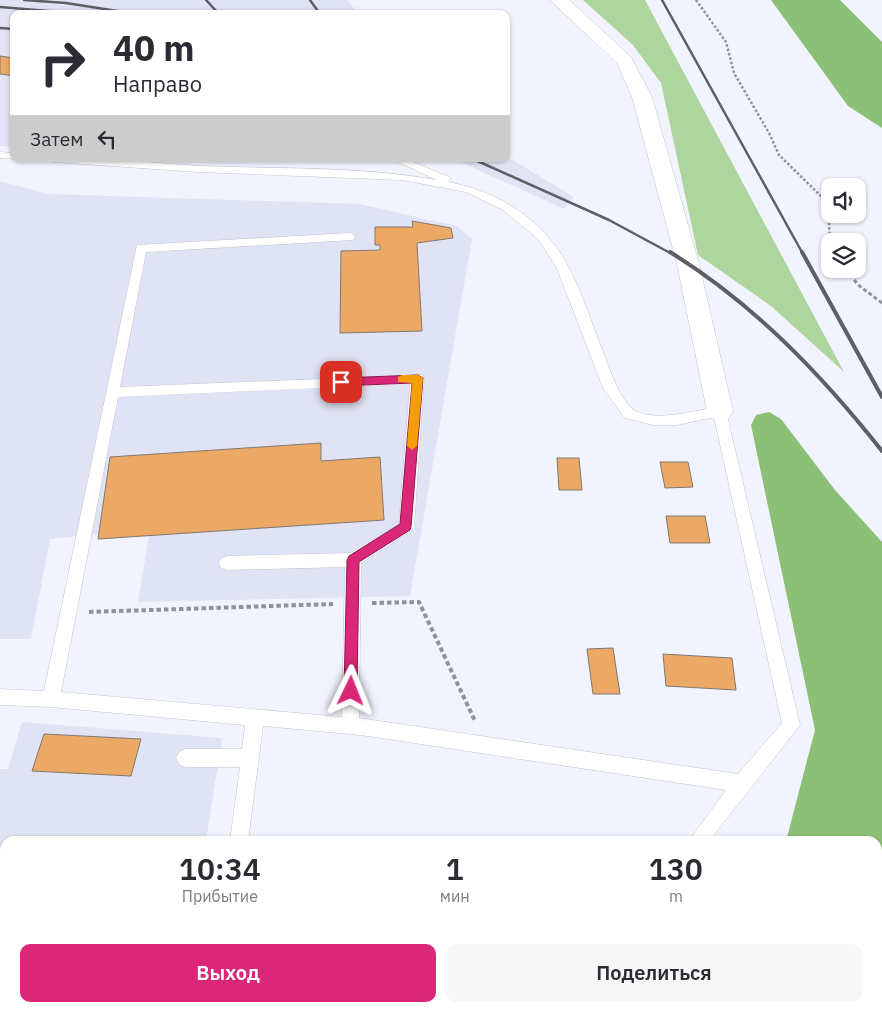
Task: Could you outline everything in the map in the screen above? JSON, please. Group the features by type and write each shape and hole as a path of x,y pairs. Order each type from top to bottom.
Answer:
{"street":[{"path":"559,0 624,60 642,97 688,264 720,411"}],"lane":[{"path":"97,162 198,169 402,177 469,189"},
{"path":"404,162 507,207 542,236 562,266 610,388 630,414 653,420 677,420 720,411 790,725 702,836"},
{"path":"51,699 141,248 349,237"},
{"path":"112,392 418,378 406,527 353,560 227,563"},
{"path":"350,726 354,604 353,560"},
{"path":"0,697 51,699 350,726 742,784"},
{"path":"240,836 255,718"},
{"path":"185,758 249,758"}],"path":[{"path":"696,0 726,42 734,73 769,133 779,155 828,203 830,233"},
{"path":"853,278 857,284 882,303"},
{"path":"69,612 418,602 475,721 476,744"}],"shaded area":[{"path":"0,0 348,0 354,10 10,10 10,147 0,146"},
{"path":"510,158 574,197 564,209 461,162 510,162"},
{"path":"0,181 48,194 359,204 457,226 472,239 410,596 138,602 149,536 98,539 98,534 50,539 31,639 0,639"},
{"path":"22,722 222,738 207,836 0,836 0,769 8,769"}],"green space":[{"path":"583,0 645,0 844,372 771,306 698,255 661,83 633,45"},
{"path":"771,0 840,0 882,42 882,128 848,106"},
{"path":"769,412 781,419 835,490 882,542 882,836 787,836 815,730 751,425 756,415"}],"building":[{"path":"0,56 10,57 10,75 0,74"},
{"path":"412,221 451,228 453,238 417,243 422,331 340,333 341,251 380,250 380,245 375,245 375,227 413,227"},
{"path":"321,443 321,461 380,457 384,520 98,539 110,457"},
{"path":"557,458 579,458 582,490 559,490"},
{"path":"660,462 688,462 693,487 665,488"},
{"path":"666,516 705,516 710,543 670,543"},
{"path":"613,648 620,694 593,694 587,649"},
{"path":"663,654 732,658 736,690 666,686"},
{"path":"44,734 141,739 131,776 32,771"}],"railway":[{"path":"24,0 66,3 111,10"},
{"path":"206,0 215,10"},
{"path":"310,0 317,10"},
{"path":"662,0 803,254"},
{"path":"0,7 36,10"},
{"path":"0,28 10,29"},
{"path":"480,162 609,220 672,254"},
{"path":"670,252 730,294 785,342 835,395 882,451"},
{"path":"802,252 882,397"}],"slow traffic":[{"path":"402,379 418,378 412,446"}],"route":[{"path":"341,382 418,378 406,527 353,560 354,597 351,691"}]}
